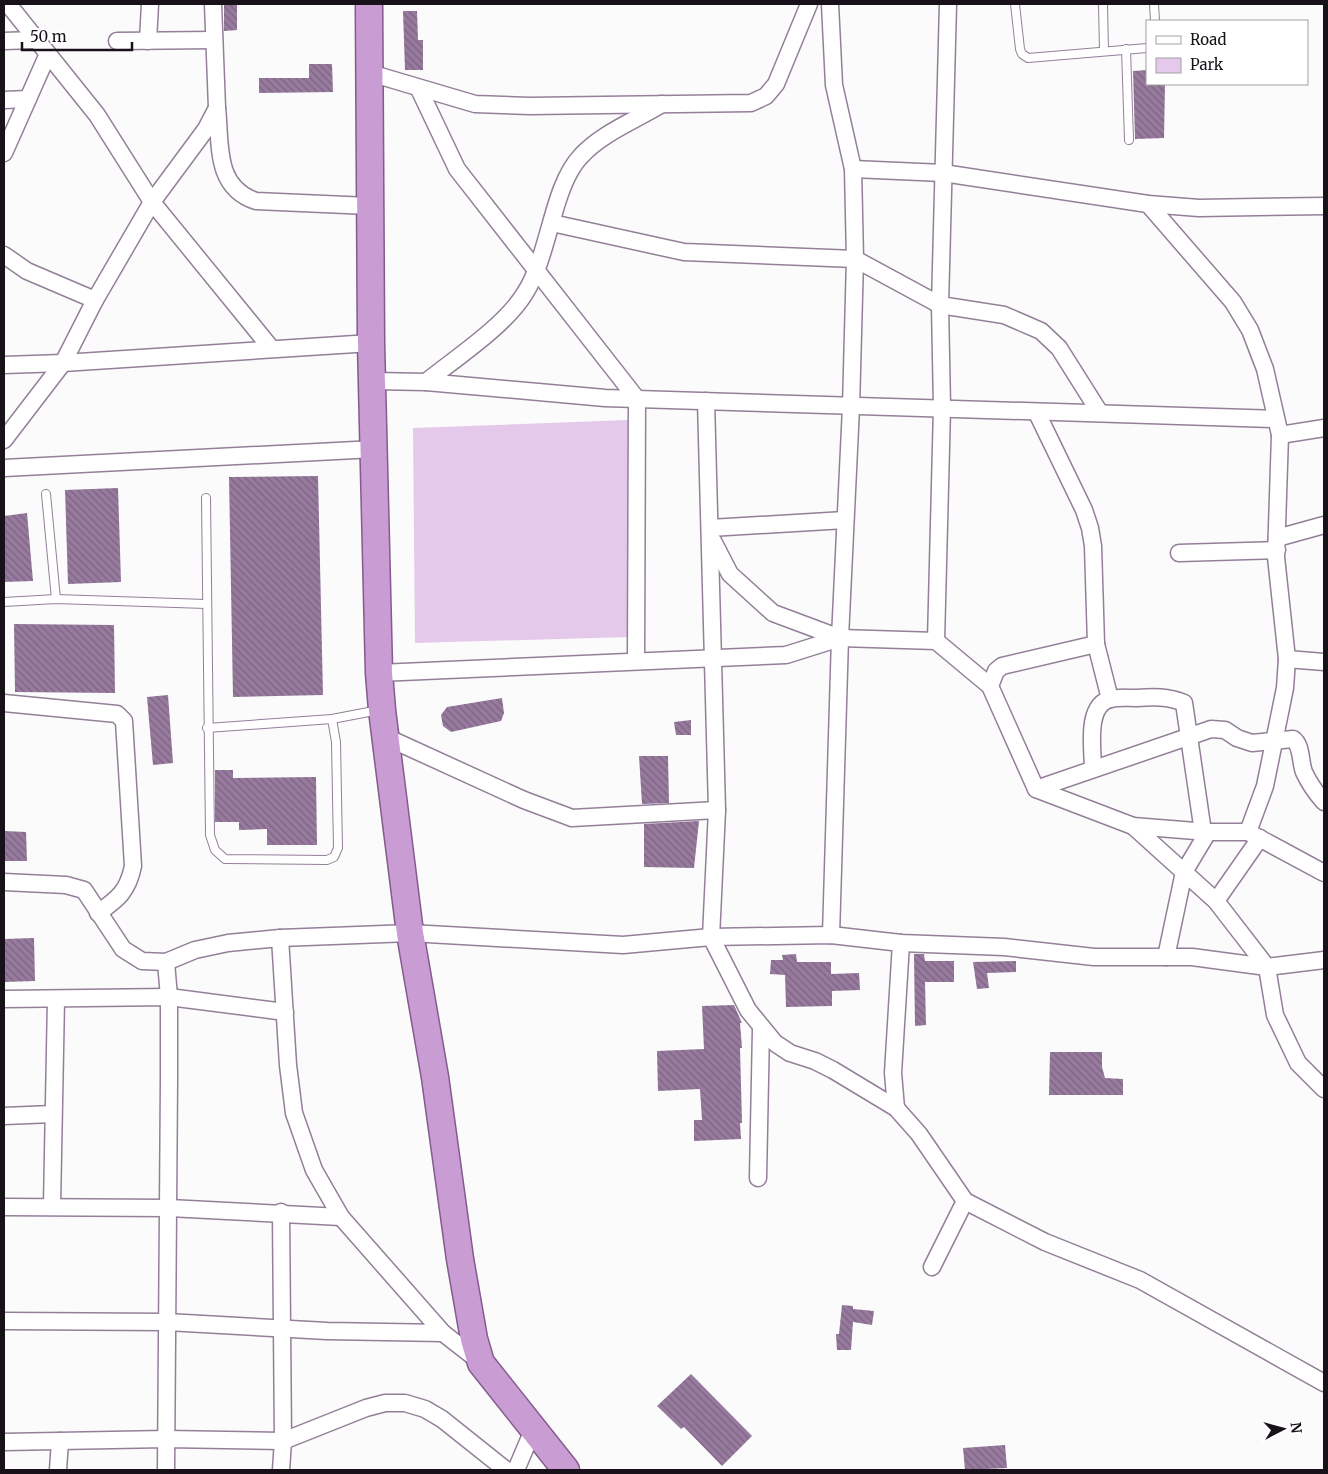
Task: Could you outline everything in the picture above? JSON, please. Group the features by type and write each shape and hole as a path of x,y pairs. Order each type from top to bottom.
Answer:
{"highway":[{"path":"368,4 370,72 368,107 369,206 379,673 410,933 435,1077 466,1301 481,1363 566,1470"}],"street":[{"path":"8,4 97,115 152,202 271,348"},
{"path":"148,41 150,4"},
{"path":"213,4 217,108 224,173 232,187 245,198 256,201 369,206"},
{"path":"370,72 475,104 530,106 664,103 744,104 766,96 776,84 809,4"},
{"path":"830,4 834,85 853,169 855,259 851,407 840,638 831,935"},
{"path":"936,641 942,408 940,305 948,4"},
{"path":"4,42 35,40"},
{"path":"117,41 214,40"},
{"path":"4,153 48,56"},
{"path":"419,88 457,169 637,399 636,661"},
{"path":"4,100 28,99"},
{"path":"426,382 509,314 525,294 537,271 568,176 580,157 597,142 664,103"},
{"path":"4,440 63,363 95,300 152,202 206,129 217,108"},
{"path":"853,169 943,173 1148,204 1199,208 1324,206"},
{"path":"1148,204 1233,302 1245,323 1265,369 1278,427 1277,544 1287,659 1285,688 1254,835 1216,901"},
{"path":"552,223 684,252 855,259 940,305 1004,315 1041,331 1059,348 1100,414"},
{"path":"4,254 27,271 95,300"},
{"path":"4,364 63,363 271,348 372,343"},
{"path":"374,381 426,382 637,399 1100,414 1278,427 1324,428"},
{"path":"706,401 717,810 711,936 748,1010 761,1029 775,1044 790,1053 815,1061 896,1108 919,1134 965,1201 1045,1242 1140,1280 1324,1383"},
{"path":"1037,413 1084,510 1090,528 1093,546 1096,644 1110,699"},
{"path":"4,468 375,449"},
{"path":"710,533 846,520"},
{"path":"1179,553 1277,544 1324,525"},
{"path":"710,533 730,574 773,613 840,638 936,641 990,686 1022,762 1036,789 1133,826 1254,835 1324,873"},
{"path":"379,673 786,655 840,638"},
{"path":"990,686 996,671 1002,666 1096,644"},
{"path":"1287,659 1324,662"},
{"path":"1093,769 1095,712 1100,704 1110,699 1169,697 1184,703 1206,832 1184,872 1166,957"},
{"path":"4,703 117,714 124,721 133,866 130,883 116,900 98,913"},
{"path":"1036,789 1190,736 1218,729 1252,743 1289,738 1297,741 1307,778 1324,802"},
{"path":"386,737 524,800 572,818 717,810"},
{"path":"1133,826 1216,901 1268,967 1275,1015 1298,1062 1324,1089"},
{"path":"4,882 77,887 84,890 123,949 142,961 166,962 195,950 228,943 280,938 410,933 623,945 711,936 831,935 901,943 1004,947 1094,957 1192,957 1268,967 1324,960"},
{"path":"280,938 288,1065 294,1113 314,1170 341,1217 443,1333 481,1363"},
{"path":"896,1108 893,1073 901,943"},
{"path":"166,962 169,997 166,1470"},
{"path":"4,999 169,997 285,1012"},
{"path":"52,1206 56,999"},
{"path":"758,1178 761,1029"},
{"path":"4,1116 53,1114"},
{"path":"932,1267 965,1201"},
{"path":"4,1207 168,1208 281,1212 341,1217"},
{"path":"280,1470 283,1441 281,1212"},
{"path":"4,1321 167,1322 282,1329 443,1333"},
{"path":"4,1442 166,1439 283,1441 366,1408 385,1403 405,1403 425,1409 442,1419 506,1470"},
{"path":"516,1470 533,1430"},
{"path":"58,1470 60,1441"}],"lane":[{"path":"1015,4 1020,49 1022,54 1028,58 1146,48"},
{"path":"1103,4 1104,51"},
{"path":"1154,4 1155,20"},
{"path":"1126,49 1129,140"},
{"path":"46,494 56,599"},
{"path":"206,498 207,728 210,835 215,850 225,859 327,860 334,857 338,848 336,742 332,719"},
{"path":"4,602 56,599 206,604"},
{"path":"207,728 332,719 382,710"}],"green space":[{"path":"628,420 629,637 415,643 413,428"}],"building":[{"path":"224,4 237,4 237,30 224,31"},
{"path":"403,11 417,11 418,40 423,40 423,70 405,70"},
{"path":"309,64 332,64 333,92 259,93 259,78 309,78"},
{"path":"1146,70 1146,85 1165,85 1164,138 1135,139 1133,71"},
{"path":"318,476 323,695 233,697 229,477"},
{"path":"118,488 121,582 68,584 65,490"},
{"path":"27,513 33,581 4,582 4,516"},
{"path":"14,624 114,625 115,693 15,692"},
{"path":"168,695 173,763 153,765 147,697"},
{"path":"502,698 504,713 501,721 451,732 443,726 441,715 447,707"},
{"path":"691,720 691,735 676,735 674,722"},
{"path":"639,756 668,756 669,803 642,804"},
{"path":"215,770 233,770 233,778 316,777 317,845 267,845 267,829 239,830 239,822 215,822"},
{"path":"699,821 694,868 644,867 644,824"},
{"path":"4,831 26,832 27,861 4,861"},
{"path":"34,938 35,981 4,982 4,939"},
{"path":"796,954 797,962 831,962 831,974 859,973 860,990 832,991 832,1006 786,1007 785,975 770,974 771,960 783,960 782,955"},
{"path":"914,954 924,954 925,961 954,961 954,982 925,982 926,1025 915,1026"},
{"path":"1016,961 1016,972 987,973 989,988 977,989 973,962"},
{"path":"734,1005 742,1023 740,1023 742,1048 740,1048 741,1139 694,1141 694,1120 702,1120 700,1089 658,1091 657,1051 704,1049 702,1006"},
{"path":"1050,1052 1102,1052 1102,1067 1105,1078 1123,1079 1123,1095 1049,1095"},
{"path":"842,1305 853,1306 853,1309 874,1311 872,1325 853,1322 851,1350 837,1350 836,1334 839,1334"},
{"path":"691,1374 752,1436 722,1466 684,1427 681,1429 657,1406"},
{"path":"1005,1445 1007,1468 965,1470 963,1448"}]}
